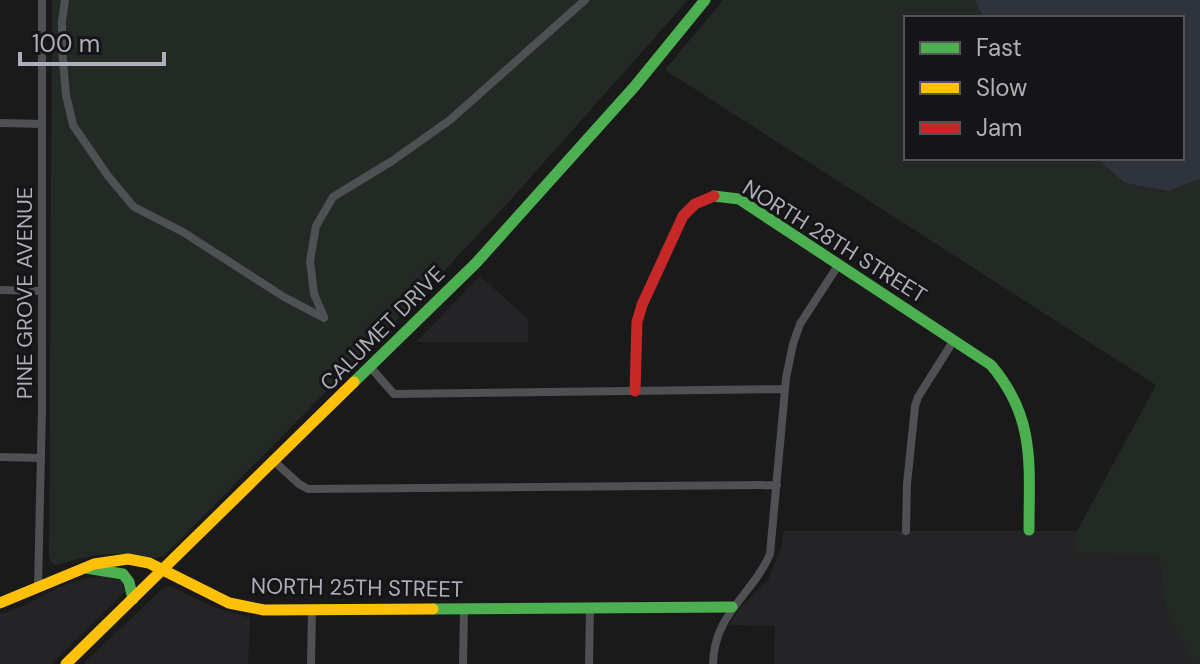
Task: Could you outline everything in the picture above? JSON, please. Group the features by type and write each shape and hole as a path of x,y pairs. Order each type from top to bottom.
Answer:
{"street":[{"name":"PINE GROVE AVENUE","path":"38,587 42,0"},
{"path":"65,0 62,49 66,95 73,125 108,176 134,207 183,232 284,297 324,318 314,294 310,261 316,226 333,197 450,120 585,0"},
{"name":"CALUMET DRIVE","path":"66,664 476,263 635,86 705,0"},
{"path":"0,123 42,124"},
{"name":"NORTH 28TH STREET","path":"635,391 635,336 642,305 683,216 692,206 712,196 739,199 991,365 1010,386 1018,401 1028,441 1029,530"},
{"path":"713,664 716,638 732,607 758,579 770,554 785,389 795,335 839,264"},
{"path":"0,290 42,291"},
{"path":"906,531 915,406 954,340"},
{"path":"371,368 394,394 785,389"},
{"path":"0,457 41,458"},
{"path":"275,462 308,489 777,485"},
{"name":"NORTH 25TH STREET","path":"0,603 103,561 128,559 143,561 229,603 264,610 732,607"},
{"path":"86,568 123,574 129,582 133,599"},
{"path":"589,664 590,608"},
{"path":"463,664 464,609"},
{"path":"311,664 312,610"}],"shaded area":[{"path":"52,0 688,0 431,285 164,556 152,558 105,554 56,565 49,556"},
{"path":"723,0 1200,0 1200,664 1194,664 1169,618 1163,596 1159,555 1077,553 1077,531 1156,385 665,70"},
{"path":"975,0 1200,0 1200,179 1168,191 1125,183 1099,160 1184,160 1184,16 983,16"},
{"path":"480,276 528,319 528,342 416,342"},
{"path":"784,531 1077,531 1077,553 1159,554 1163,596 1169,618 1194,664 774,664 775,626 729,625 740,608 768,580 781,548"},
{"path":"105,575 122,576 125,592 51,664 0,664 0,614 59,587"},
{"path":"170,586 214,607 250,618 248,664 83,664 162,589"}],"traffic: fast":[{"path":"354,382 476,263 635,86 705,0"},
{"path":"714,196 739,199 991,365 1006,385 1023,423 1029,463 1029,530"},
{"path":"86,568 123,574 129,582 133,599"},
{"path":"433,609 732,607"}],"traffic: slow":[{"path":"66,664 354,382"},
{"path":"0,603 94,564 128,559 149,563 229,603 264,610 433,609"}],"traffic: jam":[{"path":"635,391 637,322 642,305 683,216 695,204 714,196"}]}
